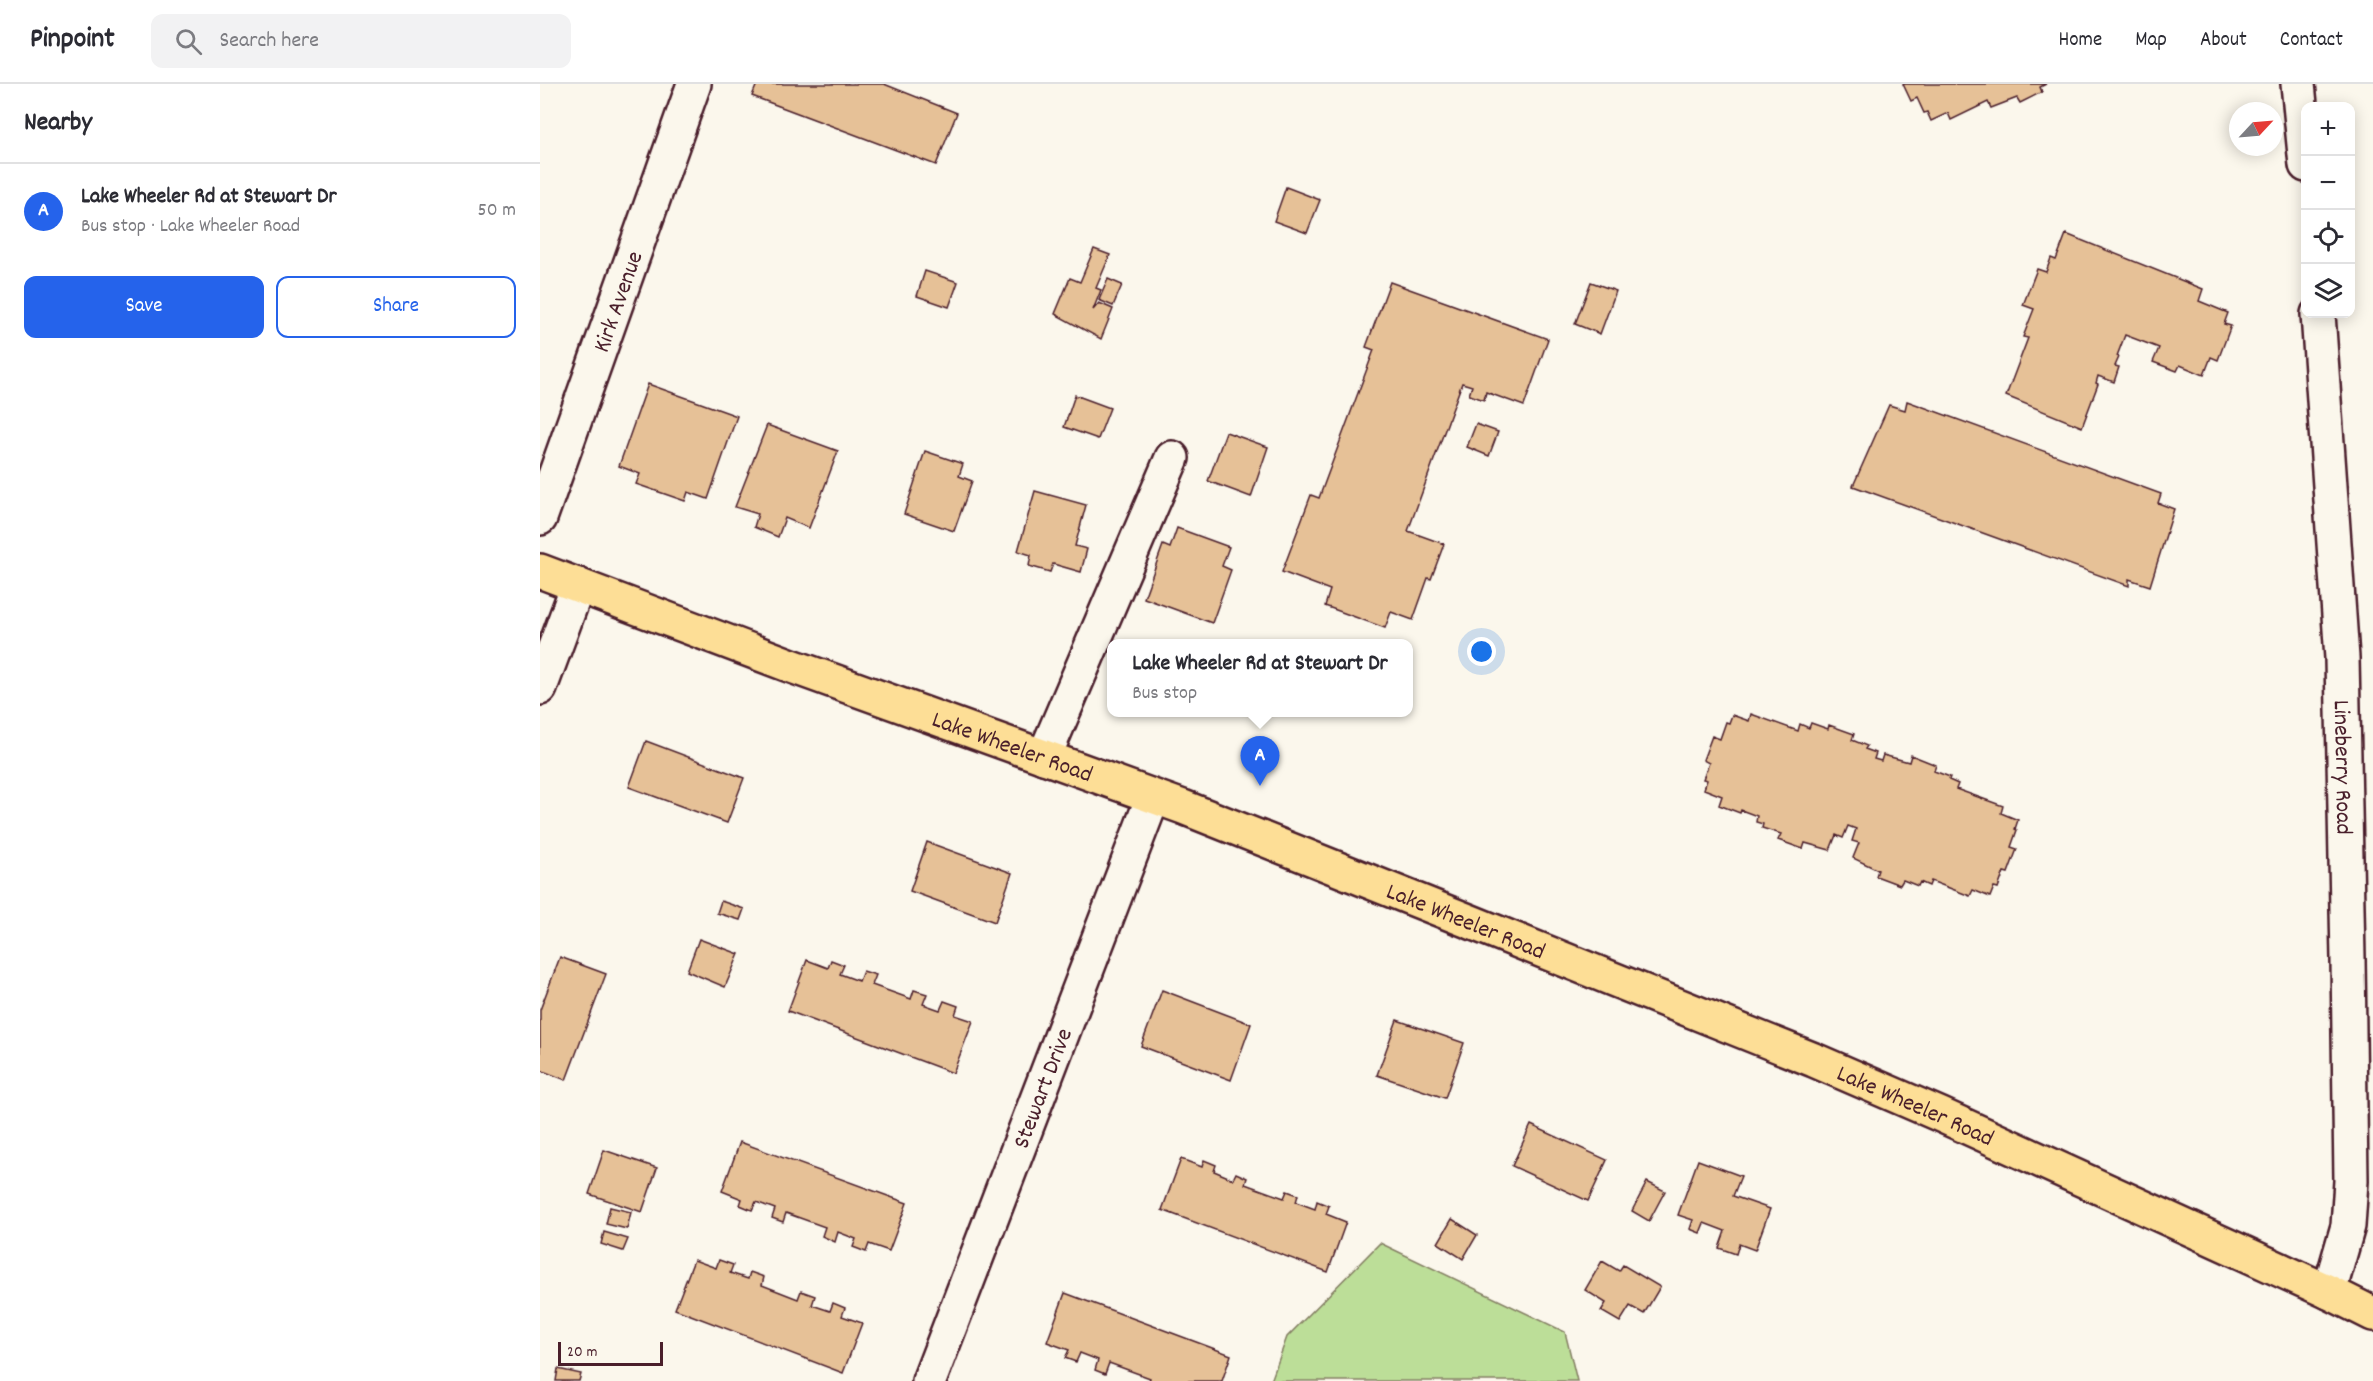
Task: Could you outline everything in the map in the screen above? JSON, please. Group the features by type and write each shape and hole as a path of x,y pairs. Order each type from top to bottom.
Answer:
{"main road":[{"name":"Lake Wheeler Road","path":"540,571 789,665 1183,807 1814,1060 1941,1114 2330,1292 2373,1314"}],"street":[{"name":"Kirk Avenue","path":"540,517 694,84"},
{"path":"2298,84 2305,156"},
{"name":"Lineberry Road","path":"2318,318 2343,658 2351,1181 2348,1226 2330,1292"},
{"path":"1044,758 1172,458"},
{"path":"540,688 578,585"},
{"name":"Stewart Drive","path":"929,1381 1152,796"}],"green space":[{"path":"1380,1243 1565,1332 1577,1381 1271,1381 1287,1337"}],"building":[{"path":"757,84 884,84 957,113 936,165 752,96"},
{"path":"1903,84 2046,84 2040,87 2042,92 2020,103 2017,98 1991,108 1988,102 1951,120 1948,113 1931,121 1927,112 1924,113 1917,98 1911,101"},
{"path":"1286,187 1320,200 1307,233 1274,221"},
{"path":"2066,234 2203,289 2199,301 2228,313 2224,324 2231,326 2218,360 2211,357 2204,375 2180,365 2177,371 2153,362 2159,348 2125,335 2117,356 2119,357 2115,366 2119,367 2114,382 2098,376 2096,383 2098,384 2082,427 2006,396 2028,338 2023,337 2034,309 2023,305 2037,269 2046,272 2051,258 2056,260"},
{"path":"1094,249 1110,255 1096,288 1101,290 1093,310 1099,303 1113,309 1101,339 1055,314 1070,278 1080,282"},
{"path":"925,271 958,282 949,307 917,296"},
{"path":"1108,279 1122,285 1113,306 1099,300"},
{"path":"1390,282 1548,339 1524,406 1486,392 1484,400 1469,395 1472,386 1462,383 1408,531 1444,544 1431,579 1428,578 1413,620 1391,612 1385,628 1325,606 1330,590 1282,572 1311,495 1319,498 1374,350 1366,347"},
{"path":"1591,282 1616,291 1600,334 1575,324"},
{"path":"648,384 737,416 708,499 688,492 685,501 636,484 640,474 619,466"},
{"path":"1075,395 1110,408 1098,439 1064,427"},
{"path":"1907,401 2161,494 2158,503 2174,509 2150,586 2129,579 2129,586 1853,486 1889,405 1905,410"},
{"path":"1476,424 1498,432 1489,456 1467,447"},
{"path":"767,425 838,451 809,528 785,518 778,537 754,527 758,514 735,507"},
{"path":"1226,432 1268,447 1251,497 1208,481"},
{"path":"925,451 963,464 959,476 972,481 954,531 904,514"},
{"path":"1035,491 1086,505 1075,546 1087,549 1081,572 1053,564 1050,572 1029,566 1031,555 1018,551"},
{"path":"1177,528 1229,547 1222,566 1231,570 1212,623 1144,598 1163,545 1170,548"},
{"path":"1751,714 1798,731 1800,724 1809,728 1811,723 1828,729 1829,725 1854,734 1852,740 1867,746 1865,749 1876,753 1874,759 1881,761 1883,755 1909,762 1911,755 1936,765 1934,771 1950,777 1949,780 1958,784 1956,789 2003,806 2001,813 2018,820 2011,847 2017,849 2008,873 2004,872 1998,888 1994,887 1990,897 1973,890 1970,896 1931,881 1929,886 1920,882 1918,886 1903,880 1900,885 1876,876 1878,870 1853,858 1859,843 1852,841 1856,829 1848,826 1843,838 1836,835 1830,850 1805,843 1803,849 1778,840 1781,834 1762,828 1763,824 1756,822 1757,816 1741,810 1740,813 1719,805 1722,796 1704,789 1707,780 1703,779 1709,763 1703,760 1712,736 1720,739 1726,722 1729,723 1732,715 1749,721"},
{"path":"646,741 744,778 727,823 629,787"},
{"path":"927,842 1012,873 995,922 910,891"},
{"path":"721,901 744,909 740,920 717,913"},
{"path":"699,939 739,954 725,987 687,971"},
{"path":"560,957 606,974 566,1080 540,1070 540,1010"},
{"path":"807,960 828,968 831,960 844,965 840,974 859,981 863,971 876,975 872,985 911,999 914,990 927,994 923,1004 940,1010 944,1001 958,1006 955,1015 973,1021 953,1073 788,1011"},
{"path":"1162,990 1251,1024 1231,1080 1141,1046"},
{"path":"1397,1020 1464,1043 1445,1098 1377,1075"},
{"path":"1531,1125 1607,1160 1588,1201 1512,1166"},
{"path":"740,1142 907,1203 889,1251 869,1244 866,1252 853,1247 856,1239 838,1232 835,1242 822,1236 825,1227 786,1213 783,1222 772,1218 775,1209 756,1202 752,1210 740,1205 742,1199 722,1191"},
{"path":"604,1150 657,1168 642,1212 589,1194"},
{"path":"1181,1159 1202,1167 1204,1160 1216,1165 1214,1171 1233,1179 1236,1173 1247,1178 1245,1184 1284,1198 1287,1191 1298,1195 1296,1202 1315,1209 1317,1201 1329,1206 1326,1214 1346,1222 1328,1272 1162,1210"},
{"path":"1698,1160 1741,1176 1733,1196 1770,1209 1755,1250 1739,1244 1736,1254 1719,1248 1725,1231 1704,1223 1700,1233 1690,1229 1693,1220 1678,1215"},
{"path":"1647,1182 1665,1191 1649,1221 1632,1211"},
{"path":"610,1207 631,1212 627,1229 606,1224"},
{"path":"1452,1219 1477,1235 1463,1259 1438,1243"},
{"path":"604,1232 628,1239 623,1251 601,1244"},
{"path":"694,1260 716,1268 719,1260 733,1265 730,1273 748,1279 750,1272 764,1277 762,1285 798,1299 801,1291 815,1296 812,1305 830,1311 833,1303 845,1308 842,1316 862,1323 843,1373 675,1309"},
{"path":"1602,1261 1619,1271 1623,1265 1660,1287 1644,1314 1630,1306 1620,1322 1601,1311 1606,1303 1585,1290"},
{"path":"1065,1293 1231,1355 1222,1381 1149,1381 1150,1378 1109,1363 1105,1374 1095,1370 1098,1360 1080,1353 1076,1362 1065,1358 1069,1350 1047,1342"},
{"path":"558,1369 581,1374 579,1381 556,1381"}],"place":[{"name":"Lake Wheeler Rd at Stewart Dr","path":"1260,786"}]}
